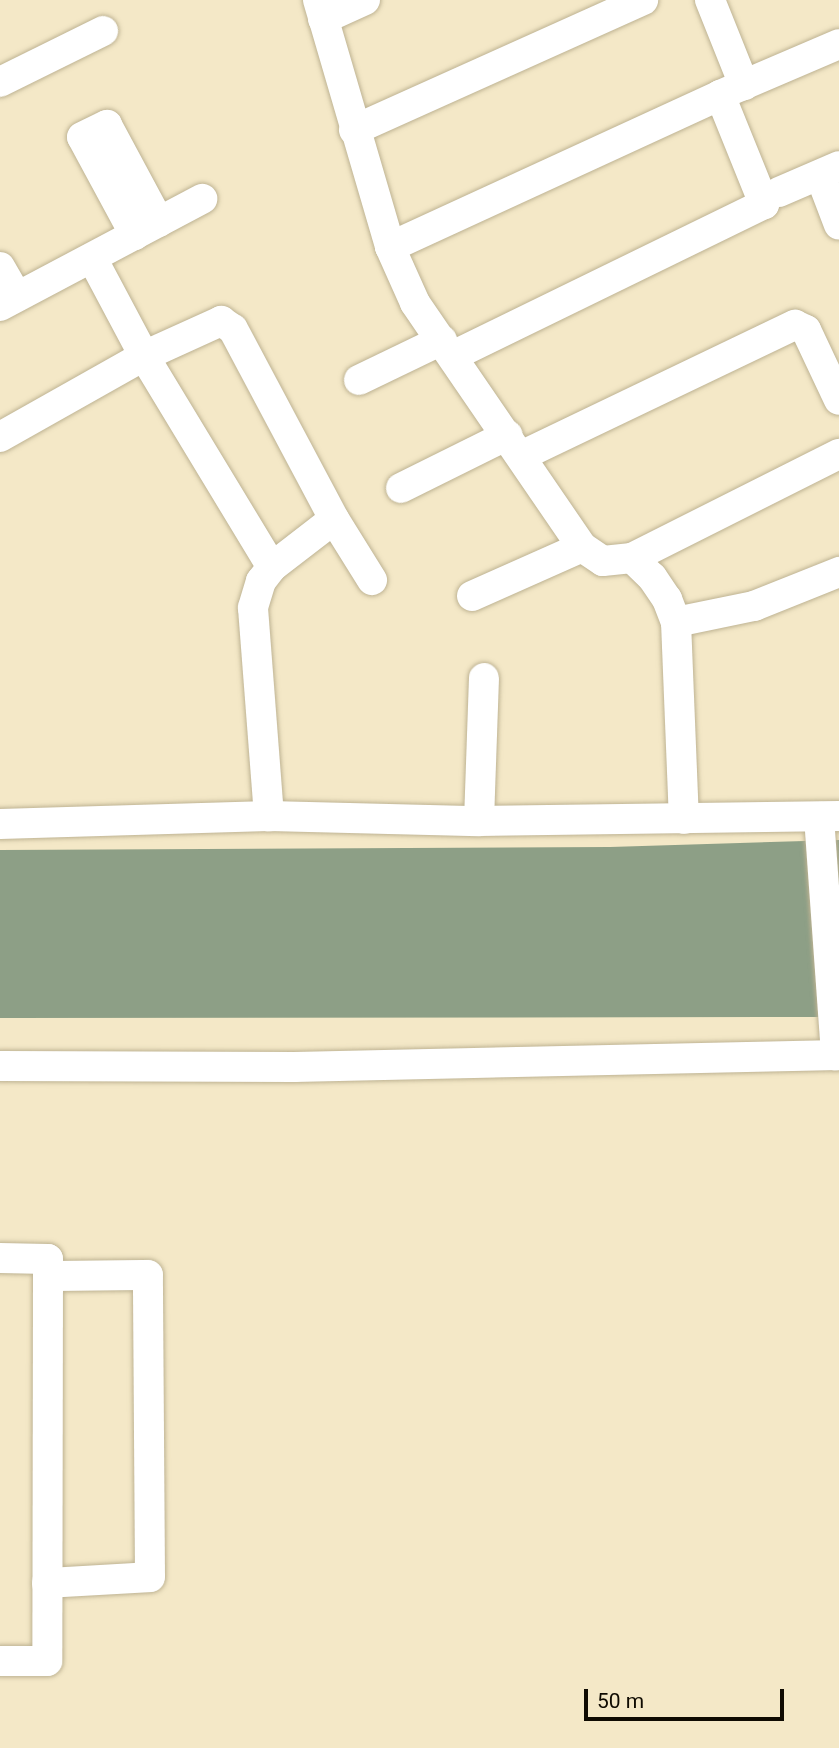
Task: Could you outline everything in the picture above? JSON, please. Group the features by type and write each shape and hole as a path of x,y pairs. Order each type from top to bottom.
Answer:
{"street":[{"path":"365,0 320,10 354,131 404,283 582,547 603,561 632,558 839,454"},
{"path":"354,131 643,0"},
{"path":"359,380 447,348 764,204 710,0"},
{"path":"0,82 103,31"},
{"path":"390,247 732,90 839,44"},
{"path":"779,192 829,171 839,225"},
{"path":"0,267 8,301 202,199"},
{"path":"92,258 144,356 272,567"},
{"path":"0,437 144,356 221,321 227,324 334,519 372,580"},
{"path":"401,488 514,445 795,325 806,330 839,400"},
{"path":"269,816 253,608 258,588 272,567 334,519"},
{"path":"471,596 582,547"},
{"path":"632,558 652,577 667,600 676,622 684,820"},
{"path":"676,622 754,606 839,572"},
{"path":"479,821 484,678"},
{"path":"0,824 269,816 479,821 829,816 837,1055 294,1067 0,1066"},
{"path":"0,1258 48,1259 47,1661 0,1661"},
{"path":"47,1583 150,1577 148,1275 48,1276"}],"shaded area":[{"path":"839,840 839,1017 0,1018 0,850 610,847"}]}
